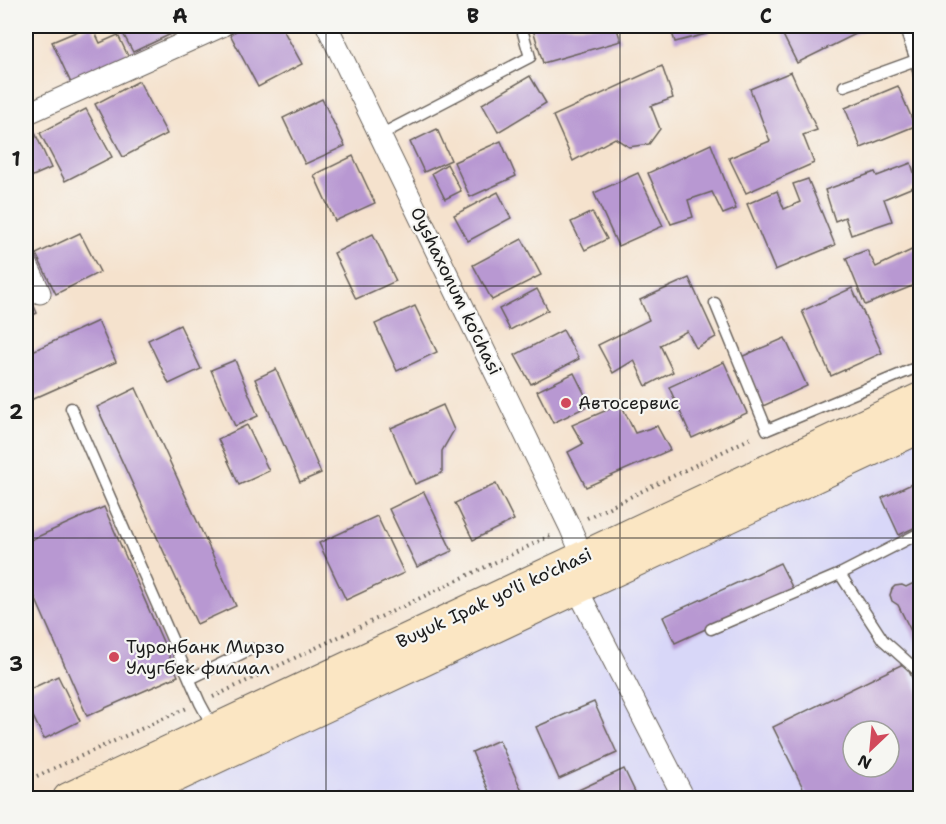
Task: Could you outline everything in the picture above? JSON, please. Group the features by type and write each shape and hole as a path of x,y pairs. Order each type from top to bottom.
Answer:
{"main road":[{"name":"Buyuk Ipak yo'li ko'chasi","path":"131,798 580,573 921,398"},
{"name":"Buyuk Ipak yo'li ko'chasi","path":"68,798 215,730 921,428"}],"street":[{"path":"26,114 222,26"},
{"name":"Oyshaxonum ko'chasi","path":"327,26 570,526 580,573 684,798"},
{"path":"26,262 40,293"}],"lane":[{"path":"380,135 530,57 521,26"},
{"path":"904,26 921,80"},
{"path":"844,86 916,60"},
{"path":"715,303 767,430 921,366"},
{"path":"71,408 200,703 215,730"},
{"path":"711,629 840,574 921,533"},
{"path":"840,574 883,640 921,673"},
{"path":"190,679 251,649"}],"path":[{"path":"26,781 200,703 767,430"}],"shaded area":[{"path":"920,428 920,798 131,798"}],"building":[{"path":"90,26 100,43 118,35 129,58 71,83 52,42"},
{"path":"119,26 188,26 133,52"},
{"path":"246,26 281,26 302,64 258,87 230,34"},
{"path":"532,26 616,26 621,41 543,63"},
{"path":"670,26 707,26 710,33 675,42"},
{"path":"796,26 872,26 797,63 782,33"},
{"path":"662,66 673,98 651,106 660,129 649,144 629,147 615,138 573,161 553,116"},
{"path":"791,72 817,130 803,135 814,163 746,193 729,158 770,141 750,89"},
{"path":"530,76 546,103 498,132 482,104"},
{"path":"139,81 167,134 123,157 95,104"},
{"path":"898,86 915,126 861,148 845,108"},
{"path":"322,99 345,146 305,164 283,118"},
{"path":"86,109 112,157 65,181 40,133"},
{"path":"31,124 51,168 26,179 26,127"},
{"path":"437,129 451,160 424,172 410,142"},
{"path":"501,141 516,176 470,197 454,162"},
{"path":"711,144 736,209 723,214 712,192 688,200 693,217 671,224 648,173"},
{"path":"353,156 375,203 335,221 314,175"},
{"path":"911,163 918,185 884,199 892,221 851,235 845,217 835,221 825,190 875,172 877,176"},
{"path":"447,164 461,191 445,199 432,173"},
{"path":"638,173 663,226 618,246 594,193"},
{"path":"808,179 835,245 775,270 747,204 777,191 784,209 800,202 793,184"},
{"path":"498,192 511,218 468,241 454,215"},
{"path":"592,212 607,239 585,250 571,222"},
{"path":"80,233 100,272 56,294 36,254"},
{"path":"373,234 396,281 356,299 334,253"},
{"path":"522,239 541,275 492,300 473,265"},
{"path":"920,246 920,283 865,305 846,258 867,250 876,267"},
{"path":"689,278 716,337 696,348 687,331 660,345 673,372 646,386 634,360 613,373 598,345 649,320 640,300"},
{"path":"26,288 37,313 26,318"},
{"path":"852,288 882,353 831,376 802,311"},
{"path":"537,289 548,310 510,330 499,309"},
{"path":"415,306 437,352 397,371 375,324"},
{"path":"98,321 116,362 26,402 26,354"},
{"path":"180,325 201,369 169,384 148,340"},
{"path":"563,330 579,359 531,384 515,355"},
{"path":"785,338 807,386 763,406 741,357"},
{"path":"235,360 258,416 235,426 211,370"},
{"path":"724,362 747,413 692,438 669,387"},
{"path":"276,369 321,473 300,482 255,379"},
{"path":"574,373 590,405 553,423 537,391"},
{"path":"136,388 236,606 197,624 97,407"},
{"path":"621,404 635,433 657,426 670,450 586,487 568,452 583,444 572,425"},
{"path":"443,405 454,430 442,451 442,473 415,484 391,428"},
{"path":"247,425 269,471 239,485 218,439"},
{"path":"920,480 920,525 899,535 882,498"},
{"path":"496,484 514,520 473,540 455,503"},
{"path":"424,492 452,551 417,567 389,509"},
{"path":"104,507 178,676 87,716 26,577 26,542"},
{"path":"377,516 404,573 346,600 319,543"},
{"path":"780,563 793,589 675,643 663,617"},
{"path":"920,580 920,649 898,605 892,601 890,595 895,586 906,587"},
{"path":"905,663 920,694 920,798 808,798 773,727"},
{"path":"58,676 80,721 44,739 26,702 26,691"},
{"path":"594,702 617,753 559,779 536,727"},
{"path":"499,740 525,798 492,798 472,752"},
{"path":"624,769 638,798 574,798 572,793"},
{"path":"345,793 347,798 331,798"}],"place":[{"name":"Автосервис","path":"566,403"},
{"name":"Туронбанк Мирзо Улугбек филиал","path":"114,657"}]}
